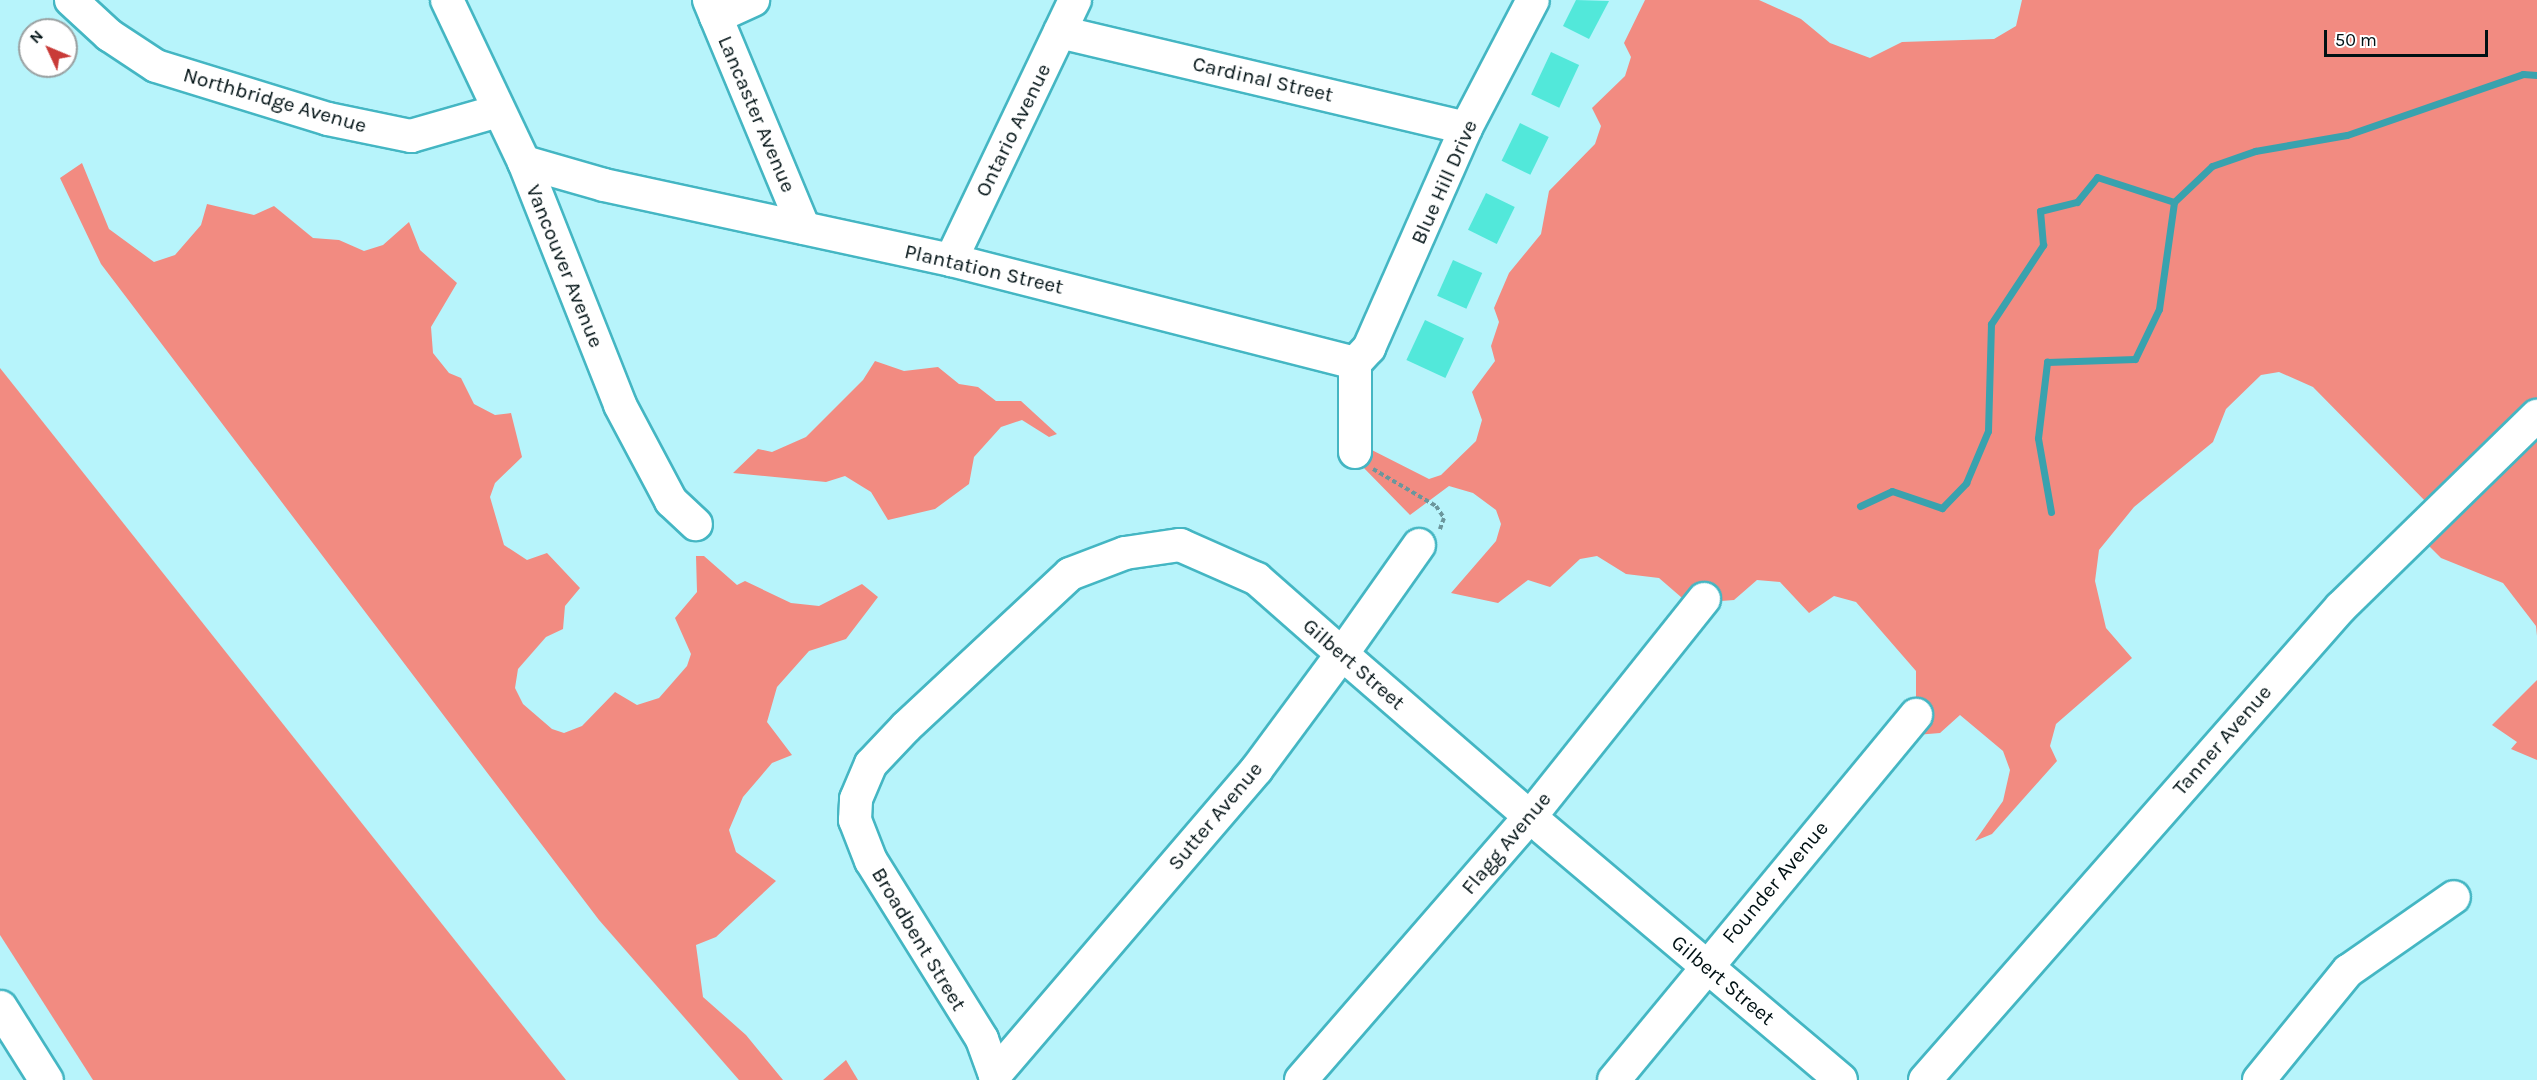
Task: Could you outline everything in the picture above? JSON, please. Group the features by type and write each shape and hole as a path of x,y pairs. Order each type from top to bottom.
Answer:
{"highway":[{"path":"0,1007 45,1080"}],"street":[{"name":"Northbridge Avenue","path":"71,0 156,66 327,119 411,136 498,111"},
{"name":"Vancouver Avenue","path":"447,0 524,162 620,405 671,501 696,524"},
{"path":"713,8 753,0"},
{"name":"Ontario Avenue","path":"951,260 1075,0"},
{"name":"Blue Hill Drive","path":"1355,363 1374,338 1466,128 1533,0"},
{"name":"Lancaster Avenue","path":"713,8 804,228"},
{"name":"Cardinal Street","path":"1060,32 1466,128"},
{"name":"Plantation Street","path":"524,162 951,260 1355,363"},
{"path":"1355,363 1355,452"},
{"name":"Tanner Avenue","path":"1924,1080 2341,607 2537,416"},
{"name":"Sutter Avenue","path":"995,1075 1257,769 1419,545"},
{"name":"Gilbert Street","path":"856,799 871,764 906,727 1070,574 1125,553 1180,546 1218,559 1257,579 1530,817 1841,1080"},
{"name":"Flagg Avenue","path":"1301,1080 1530,817 1704,599"},
{"name":"Founder Avenue","path":"1614,1080 1704,965 1916,715"},
{"name":"Broadbent Street","path":"856,799 855,820 871,861 982,1039 995,1075"},
{"path":"2259,1080 2348,970 2454,897"}],"path":[{"path":"1355,452 1383,478 1436,506 1444,518 1437,536 1419,545"}],"shaded area":[{"path":"1645,0 1759,0 1801,19 1830,43 1870,58 1902,42 1994,39 2016,26 2022,0 2537,0 2537,636 2536,626 2503,583 2441,558 2415,532 2434,510 2313,387 2279,372 2261,375 2226,409 2213,442 2134,507 2099,550 2095,581 2106,628 2132,658 2056,724 2050,746 2057,761 1992,834 1975,841 2003,801 2010,770 2003,751 1960,715 1940,733 1916,735 1916,671 1856,602 1834,596 1809,613 1780,582 1757,580 1734,600 1708,602 1696,610 1659,578 1626,574 1597,556 1580,559 1550,587 1528,580 1498,603 1451,593 1496,541 1501,524 1496,510 1473,493 1449,486 1410,515 1359,463 1358,443 1429,479 1441,475 1476,441 1482,420 1472,392 1495,361 1491,346 1499,322 1494,308 1509,273 1541,234 1549,191 1595,144 1601,126 1592,108 1625,76 1631,57 1624,43"},
{"path":"82,163 109,229 154,262 175,255 201,225 207,204 254,215 274,206 313,238 339,240 364,251 383,245 409,222 420,250 457,283 431,327 433,353 449,373 461,378 474,404 495,415 511,413 522,457 495,483 490,497 504,545 527,560 547,553 580,588 565,606 563,629 546,637 518,669 515,688 523,704 552,729 564,733 582,726 615,692 637,705 659,698 687,666 691,654 675,618 697,592 696,556 704,556 737,585 745,581 791,603 819,606 862,584 878,597 846,639 809,651 777,687 767,722 792,755 772,763 743,797 729,830 736,852 776,881 716,937 696,945 703,997 746,1035 783,1080 739,1080 599,920 101,264 60,178"},
{"path":"875,361 904,371 938,367 959,384 978,387 996,401 1021,401 1057,434 1049,437 1022,420 1001,427 974,457 969,484 935,509 888,520 871,492 845,476 826,482 733,473 758,449 772,452 806,437 863,380"},
{"path":"0,368 566,1080 93,1080 0,935"},
{"path":"2537,680 2537,760 2511,749 2517,742 2492,725"},
{"path":"846,1060 858,1080 823,1080"}],"building":[{"path":"1576,0 1609,1 1589,39 1563,26"},
{"path":"1551,52 1579,65 1559,108 1531,95"},
{"path":"1520,123 1549,137 1530,175 1502,161"},
{"path":"1486,193 1515,207 1497,244 1468,230"},
{"path":"1453,260 1482,273 1466,309 1437,296"},
{"path":"1425,320 1464,338 1445,378 1406,360"}],"waterway":[{"path":"2051,512 2038,438 2047,362 2135,359 2159,309 2174,202 2212,166 2255,151 2347,135 2523,74 2537,75"},
{"path":"1860,506 1892,491 1942,508 1966,483 1988,431 1991,324 2043,245 2040,211 2077,202 2097,177 2174,202"}]}
